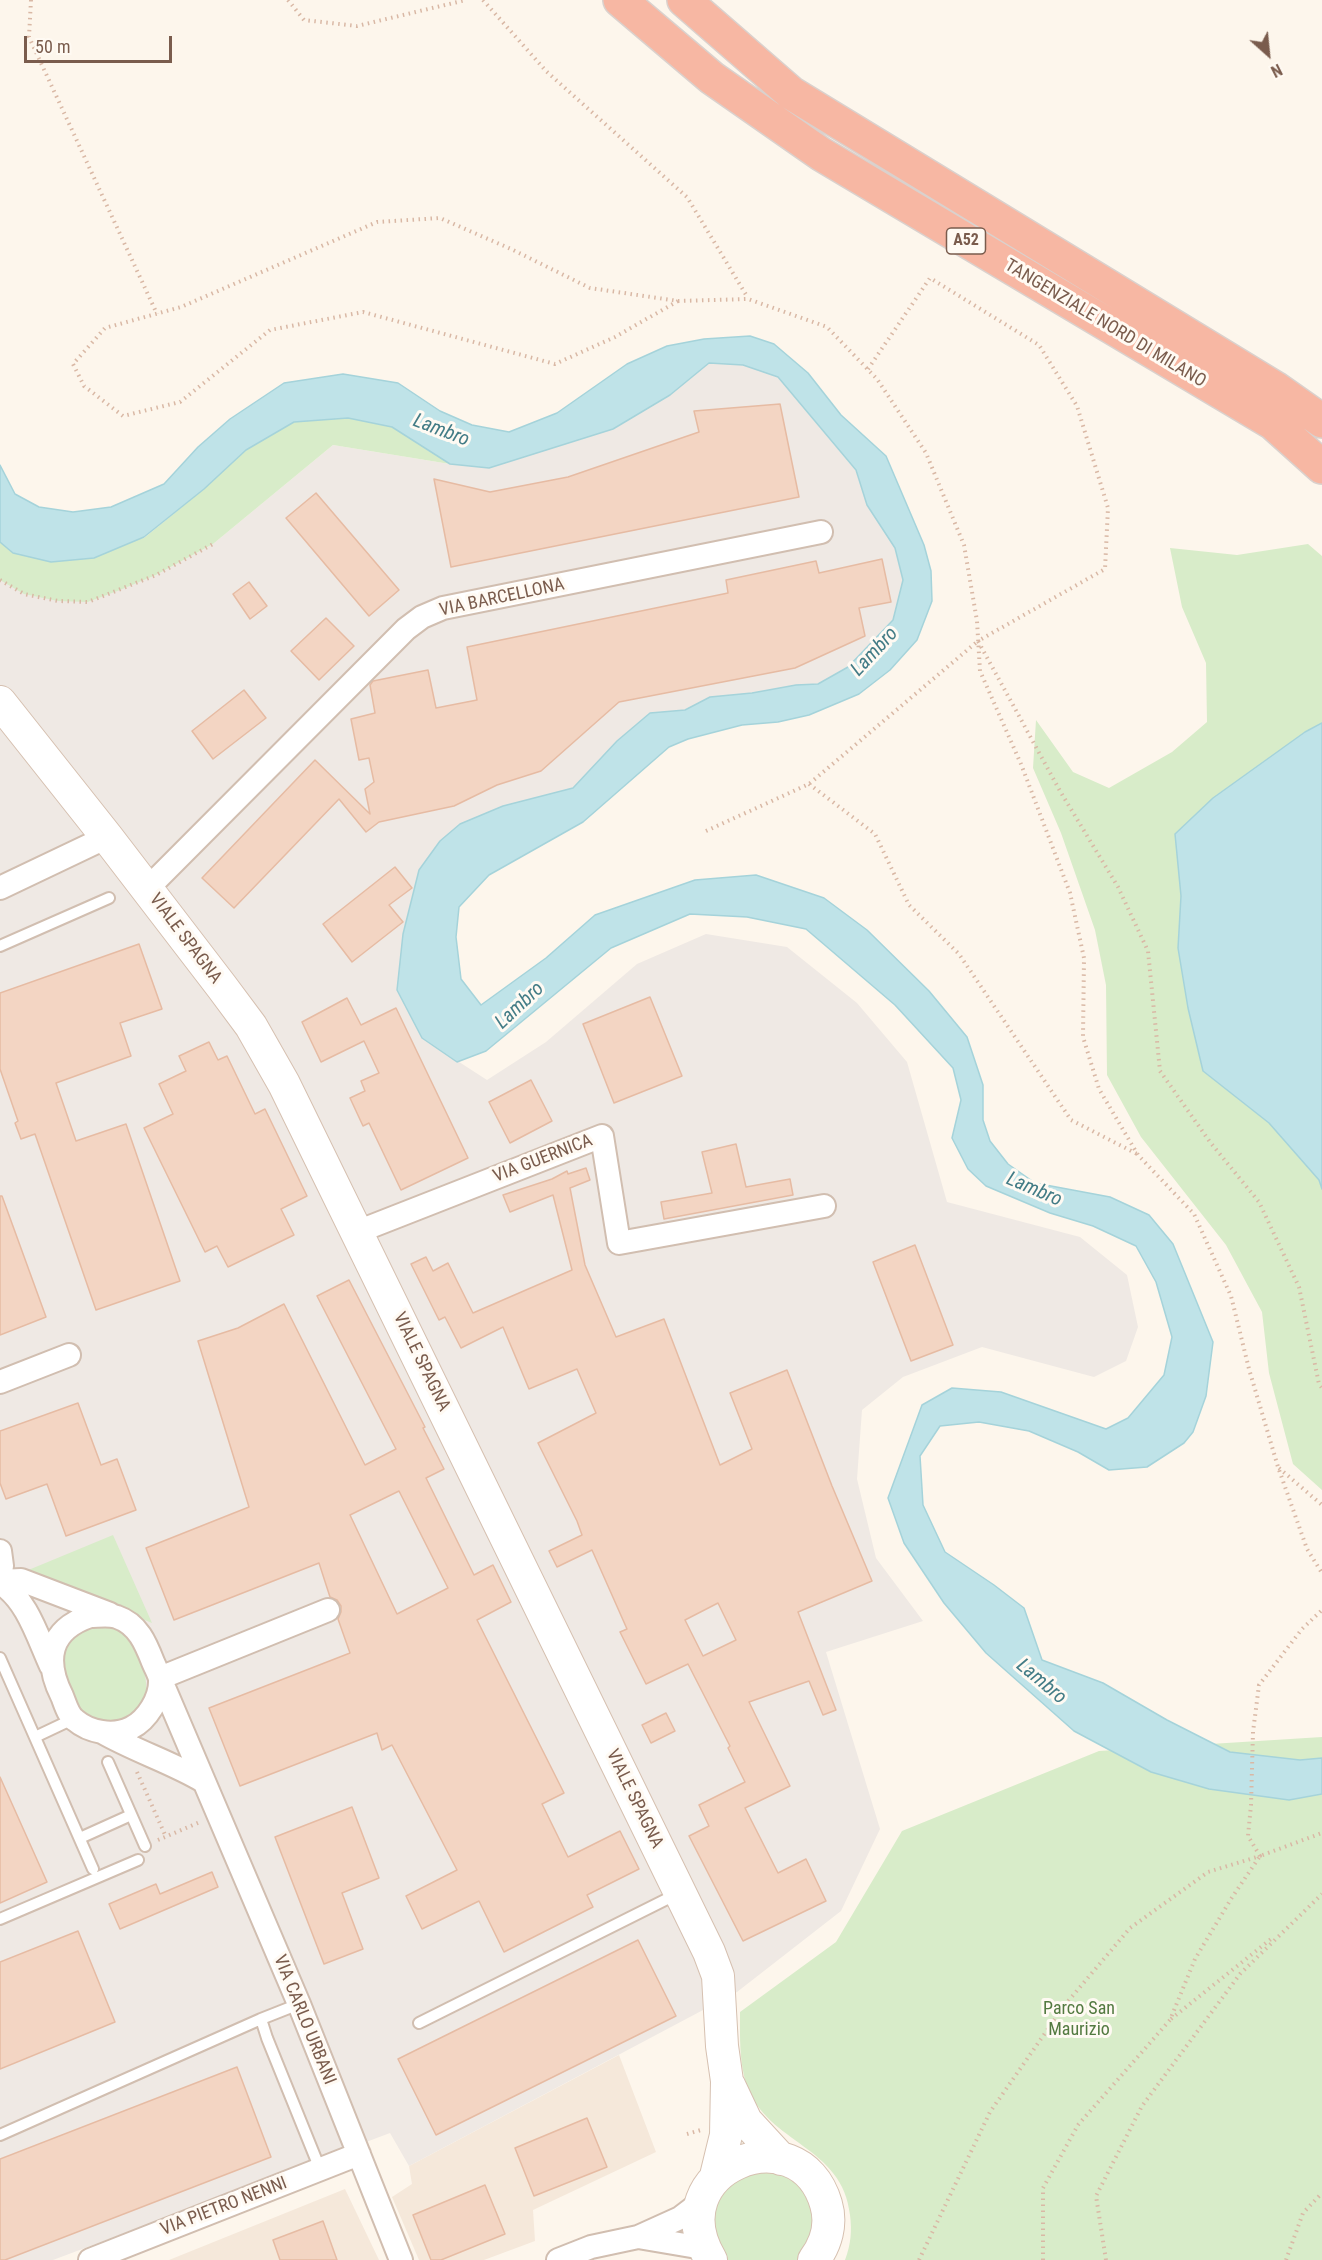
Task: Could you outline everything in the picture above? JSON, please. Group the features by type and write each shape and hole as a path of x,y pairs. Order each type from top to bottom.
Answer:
{"highway":[{"name":"TANGENZIALE NORD DI MILANO","path":"620,0 712,78 821,154 1273,423 1322,467"},
{"name":"TANGENZIALE NORD DI MILANO","path":"684,0 791,93 1275,388 1322,421"}],"street":[{"name":"VIA BARCELLONA","path":"147,889 422,616 443,608 821,532"},
{"name":"VIALE SPAGNA","path":"0,702 107,837 251,1026 284,1084 709,1952 717,1976 727,2081 726,2135 698,2224 707,2254"},
{"path":"0,888 107,837"},
{"name":"VIA GUERNICA","path":"357,1232 602,1136 619,1243 824,1206"},
{"path":"0,1382 69,1355"},
{"path":"0,1551 2,1566 0,1572"},
{"path":"0,1582 21,1580 117,1617 132,1625 144,1640 160,1678 157,1695 150,1711 130,1729 115,1733 102,1732"},
{"path":"0,1582 11,1589 23,1608 73,1719 126,1746 187,1771 203,1781"},
{"path":"160,1678 328,1610"},
{"path":"51,1666 52,1652 57,1640 75,1621 90,1616 117,1617"},
{"name":"VIA CARLO URBANI","path":"160,1678 299,2004 400,2260"},
{"name":"VIALE SPAGNA","path":"727,2081 746,2121 782,2159"},
{"name":"VIA PIETRO NENNI","path":"90,2260 359,2154"},
{"path":"558,2260 591,2247 638,2237 680,2218 729,2166 750,2157 770,2156 782,2159 807,2173 824,2197 828,2228 821,2251 814,2260"},
{"path":"638,2237 707,2254"}],"lane":[{"path":"0,946 109,898"},
{"path":"0,1658 93,1869"},
{"path":"35,1737 73,1719"},
{"path":"108,1762 145,1846"},
{"path":"80,1838 131,1815"},
{"path":"0,1919 138,1860"},
{"path":"419,2023 680,1892"},
{"path":"0,2135 299,2004"},
{"path":"261,2019 321,2169"}],"path":[{"path":"31,0 29,37 157,314"},
{"path":"288,0 304,20 357,27 466,0"},
{"path":"483,0 546,71 687,197 748,299"},
{"path":"678,302 615,337 555,364 363,312 270,330 180,402 123,416 84,386 73,364 105,328 181,307 377,222 440,218 511,249 590,288 678,302 748,299 827,327 877,379 926,453 964,545 977,621 980,671 1021,764 1070,893 1084,958 1083,1037 1099,1089 1138,1155 1194,1214 1231,1296 1249,1369 1278,1467 1307,1549 1322,1573"},
{"path":"706,831 809,784 978,641 1105,569 1108,508 1077,406 1040,345 930,278 868,369"},
{"path":"0,580 24,594 58,601 88,602 156,575 213,544"},
{"path":"978,641 1060,792 1118,887 1148,951 1160,1071 1210,1142 1259,1202 1299,1287 1322,1388"},
{"path":"809,784 875,834 909,905 959,954 1071,1120 1138,1155"},
{"path":"1278,1467 1322,1505"},
{"path":"1260,1856 1248,1836 1253,1732 1259,1685 1302,1629 1322,1610"},
{"path":"126,1746 166,1837"},
{"path":"920,2260 990,2112 1064,2007 1130,1928 1209,1872 1322,1833"},
{"path":"1170,2020 1195,1959 1260,1856"},
{"path":"1043,2260 1043,2188 1078,2126 1170,2020 1322,1894"},
{"path":"1106,2260 1096,2196 1142,2106 1240,1974 1285,1927"},
{"path":"1286,2260 1304,2212 1322,2193"}],"shaded area":[{"path":"709,363 743,365 778,377 856,471 867,505 895,548 903,580 893,620 848,667 818,684 710,697 685,710 650,713 617,741 573,788 503,806 460,824 422,1038 487,1080 546,1042 637,964 706,934 787,947 857,1003 907,1062 947,1202 1080,1237 1127,1275 1138,1327 1126,1361 1094,1377 982,1347 903,1377 862,1410 857,1479 876,1558 923,1621 826,1652 880,1829 841,1911 737,1992 409,2166 390,2133 53,2260 0,2260 0,580 88,602 156,575 213,544 333,445 489,468 613,429 670,395"},
{"path":"619,2055 656,2152 533,2210 535,2241 484,2260 419,2260 392,2197 412,2184 409,2166"},
{"path":"345,2189 379,2260 169,2260"}],"green space":[{"path":"348,418 392,427 450,464 333,445 213,544 156,575 120,590 88,602 58,601 24,594 0,580 0,542 13,553 144,538 204,489 246,450 294,422"},
{"path":"1308,544 1322,556 1322,723 1305,732 1213,798 1175,834 1181,896 1178,948 1188,1008 1203,1071 1269,1123 1319,1180 1322,1189 1322,1490 1293,1464 1269,1373 1262,1312 1226,1245 1141,1137 1107,1075 1106,985 1095,930 1061,833 1033,768 1036,720 1073,772 1109,788 1172,752 1207,722 1206,663 1182,607 1170,548 1237,555"},
{"path":"113,1535 152,1623 26,1571"},
{"path":"92,1628 112,1628 122,1633 134,1647 145,1675 146,1692 143,1701 137,1709 120,1719 101,1720 91,1717 78,1704 68,1681 64,1662 68,1646 81,1633"},
{"name":"Parco San Maurizio","path":"1322,1737 1322,2260 845,2260 850,2243 851,2227 844,2192 834,2174 820,2159 771,2121 757,2105 747,2086 743,2068 740,2049 740,2012 836,1942 902,1831 1099,1751"},
{"path":"786,2172 811,2195 818,2228 801,2260 726,2260 712,2239 712,2202 737,2174"}],"water":[{"name":"Lambro","path":"750,336 774,344 808,373 841,415 886,456 924,545 931,571 932,601 917,640 890,670 859,694 809,715 778,722 742,725 688,739 669,747 583,822 489,875 459,907 456,937 461,979 481,1005 546,958 595,915 695,880 756,875 824,898 867,930 929,991 967,1037 983,1085 983,1120 990,1141 1008,1164 1035,1183 1110,1197 1149,1215 1173,1244 1213,1342 1206,1396 1193,1432 1184,1443 1147,1467 1109,1470 1078,1452 1029,1431 979,1422 940,1426 920,1456 923,1505 945,1552 1024,1608 1042,1660 1103,1683 1167,1720 1230,1752 1300,1760 1322,1758 1322,1794 1289,1800 1209,1789 1151,1772 1074,1731 986,1653 944,1603 904,1543 888,1498 922,1405 952,1388 1001,1392 1106,1429 1128,1418 1164,1375 1172,1337 1156,1282 1136,1246 1093,1226 1050,1213 986,1186 968,1169 952,1138 961,1100 953,1068 895,1005 806,929 747,917 690,914 611,948 486,1051 457,1062 422,1038 397,990 403,934 419,870 440,841 460,824 503,806 573,788 617,741 650,713 685,710 710,697 818,684 848,667 893,620 903,580 895,548 867,505 856,470 778,377 743,365 709,363 670,395 613,429 489,468 450,464 392,427 348,418 294,422 246,450 204,489 144,537 94,558 51,562 13,553 0,542 0,465 15,494 39,507 73,512 111,507 164,484 198,447 230,419 284,383 343,374 398,383 440,411 472,425 509,432 557,413 627,364 667,346 704,339"},
{"path":"1322,723 1322,1189 1319,1180 1269,1123 1203,1071 1188,1008 1178,948 1181,896 1175,834 1213,798 1305,732"}],"building":[{"path":"780,404 799,497 451,567 434,479 490,492 568,477 699,432 694,411"},
{"path":"316,493 399,590 369,616 286,518"},
{"path":"882,559 891,602 859,608 865,636 795,668 619,702 541,771 497,785 454,806 379,822 366,832 339,799 234,908 202,878 315,760 370,814 365,789 374,782 369,758 359,760 351,719 375,713 370,685 373,681 428,670 436,708 477,700 467,647 728,593 726,580 816,561 819,573"},
{"path":"249,582 267,606 250,619 233,594"},
{"path":"326,618 354,646 319,680 291,651"},
{"path":"244,690 266,718 213,759 192,731"},
{"path":"395,867 412,888 389,905 403,922 352,962 323,924"},
{"path":"139,944 162,1009 120,1023 131,1056 56,1083 76,1141 126,1124 180,1281 96,1310 35,1134 21,1139 15,1123 18,1121 0,1069 0,993"},
{"path":"650,997 682,1076 614,1103 583,1024"},
{"path":"347,998 361,1025 396,1008 468,1158 401,1190 369,1123 363,1126 350,1098 365,1091 361,1081 379,1073 364,1041 321,1062 302,1022"},
{"path":"209,1042 218,1060 227,1056 255,1114 265,1109 307,1196 281,1209 294,1235 228,1267 217,1246 205,1252 144,1128 173,1114 159,1084 186,1071 179,1056"},
{"path":"531,1080 552,1121 510,1143 489,1102"},
{"path":"736,1144 746,1187 790,1179 793,1195 664,1219 661,1202 712,1193 702,1152"},
{"path":"586,1168 590,1180 570,1188 585,1265 616,1337 664,1319 720,1465 752,1449 730,1393 787,1370 872,1581 798,1612 836,1710 823,1715 809,1681 749,1702 790,1786 745,1808 778,1873 806,1859 826,1901 743,1941 689,1836 709,1826 699,1805 745,1782 728,1748 730,1746 688,1664 646,1684 620,1632 627,1629 592,1550 557,1567 549,1551 582,1535 538,1443 596,1413 577,1369 529,1389 503,1327 461,1348 445,1317 439,1320 411,1264 426,1257 433,1271 448,1263 473,1313 572,1270 553,1195 510,1212 503,1195 552,1179 567,1171 568,1174","holes":["718,1603 736,1640 703,1656 685,1620"]},
{"path":"0,1196 2,1196 46,1317 0,1335"},
{"path":"915,1245 953,1345 911,1361 873,1262"},
{"path":"349,1280 425,1427 423,1428 444,1469 426,1478 474,1575 493,1565 511,1602 477,1620 564,1793 542,1804 568,1857 620,1831 639,1869 587,1895 593,1907 504,1952 479,1901 422,1929 406,1896 457,1870 392,1745 382,1750 377,1733 240,1786 209,1708 350,1653 338,1619 341,1606 337,1600 330,1597 319,1563 174,1620 146,1548 249,1507 198,1341 238,1328 284,1304 365,1465 396,1449 317,1296","holes":["399,1491 448,1588 397,1614 350,1515"]},
{"path":"78,1403 101,1465 117,1459 136,1510 66,1536 47,1484 6,1499 0,1483 0,1431"},
{"path":"666,1713 675,1731 651,1743 642,1725"},
{"path":"0,1777 47,1882 0,1903"},
{"path":"352,1807 379,1878 342,1893 363,1949 324,1964 275,1837"},
{"path":"212,1872 218,1887 120,1929 109,1904 156,1884 160,1894"},
{"path":"78,1931 115,2022 0,2069 0,1962"},
{"path":"638,1940 676,2016 436,2135 398,2059"},
{"path":"237,2067 271,2157 0,2260 0,2159"},
{"path":"587,2118 607,2167 534,2196 515,2148"},
{"path":"485,2185 505,2234 441,2260 431,2260 413,2215"},
{"path":"323,2221 337,2260 280,2260 273,2240"}]}
